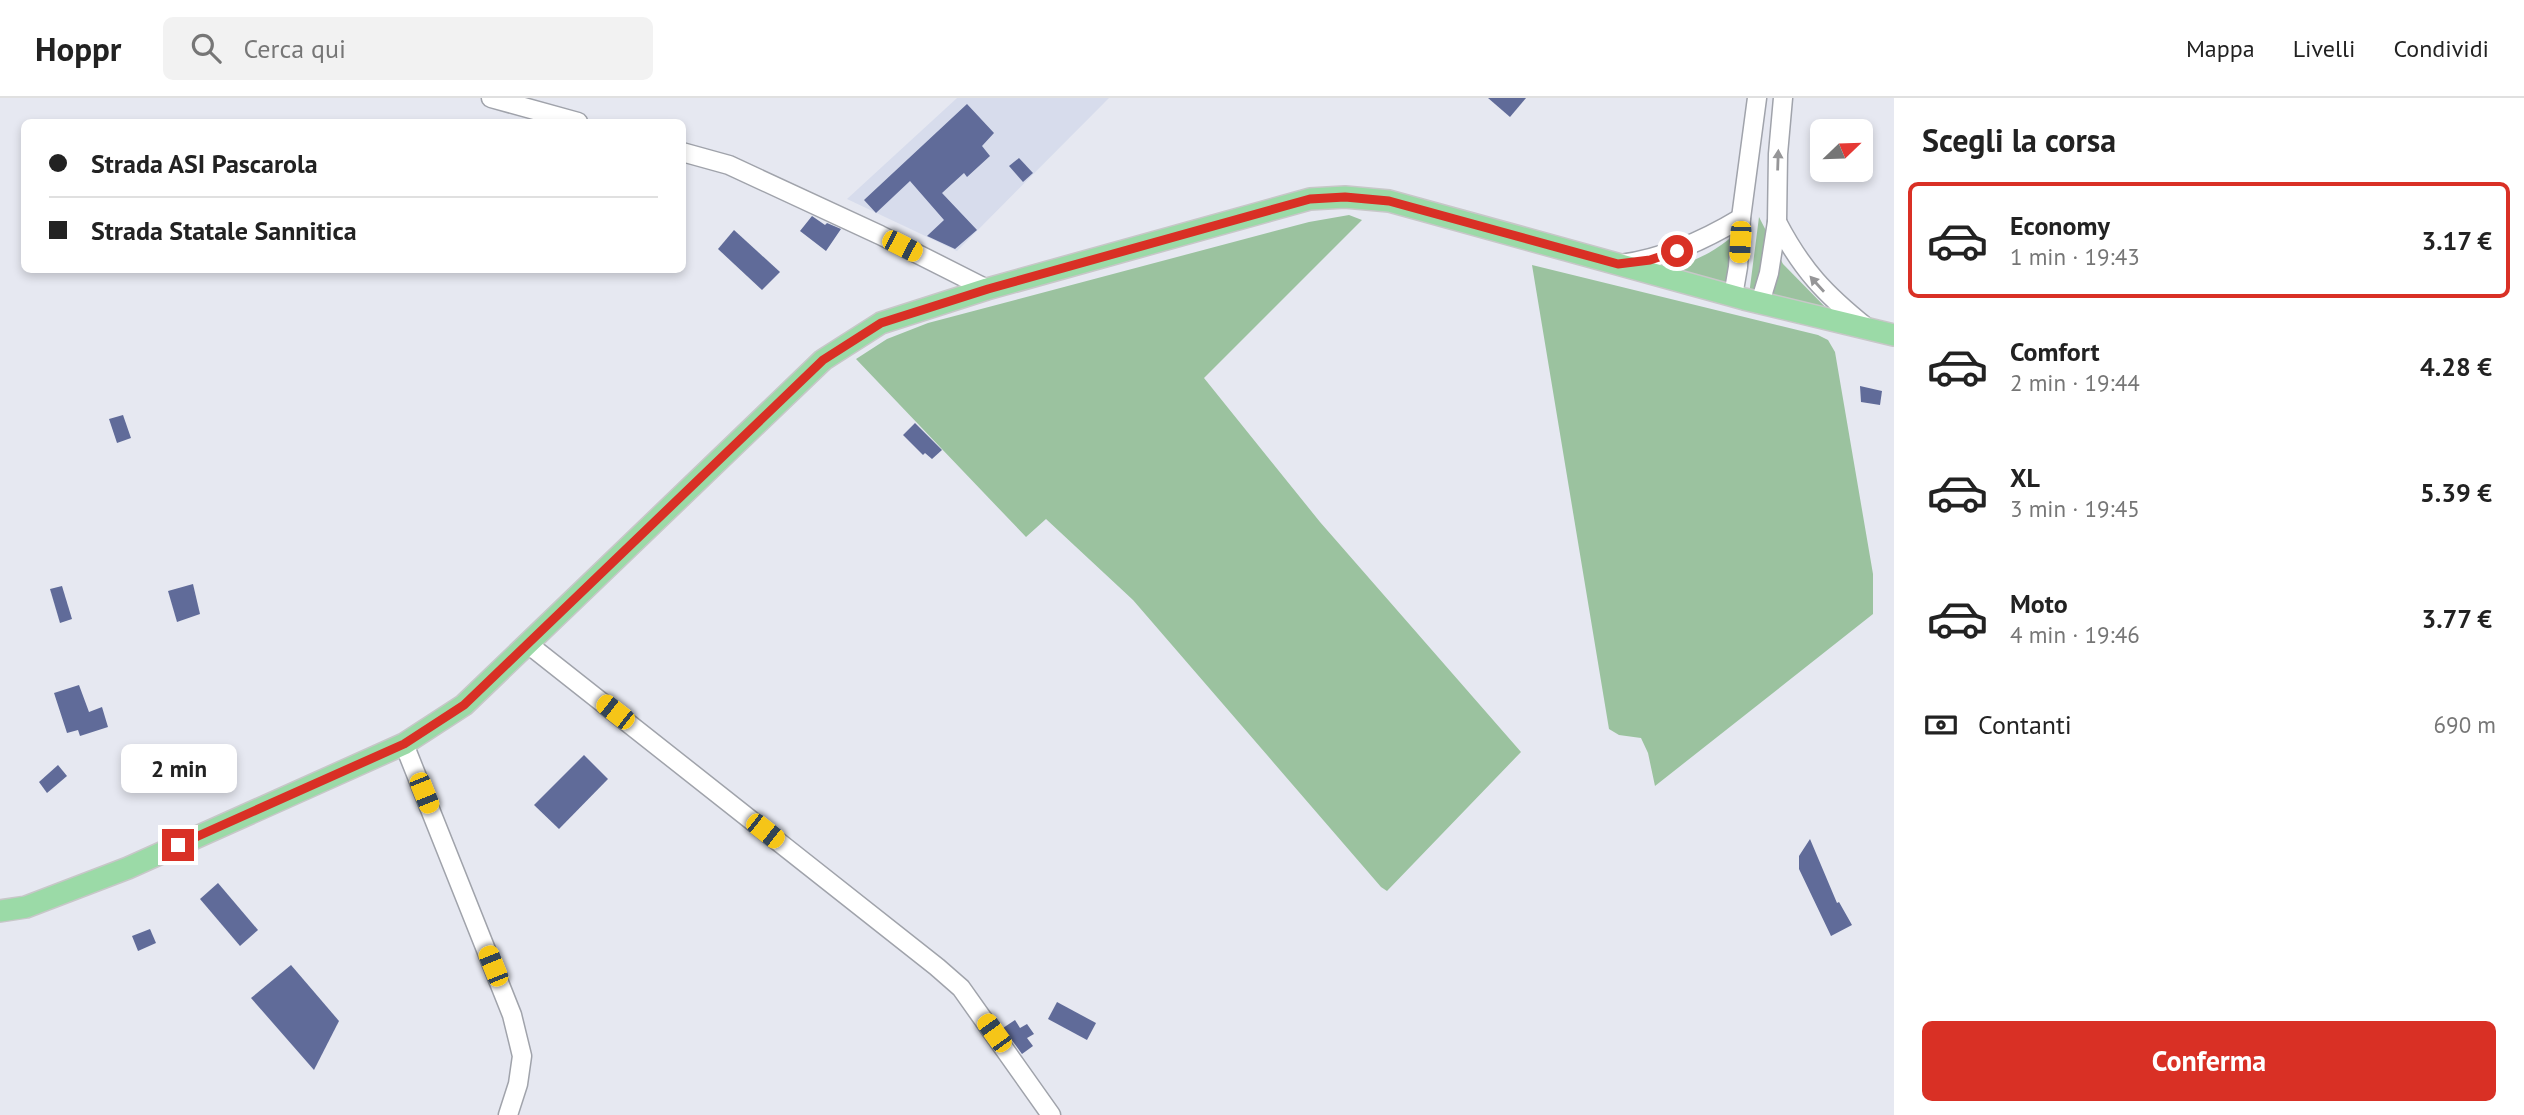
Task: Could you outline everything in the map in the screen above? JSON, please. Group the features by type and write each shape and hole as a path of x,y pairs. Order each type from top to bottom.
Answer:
{"main road":[{"path":"0,911 26,907 117,872 404,744 464,705 823,360 881,323 988,289 1310,199 1345,197 1389,201 1733,296 1894,335"}],"street":[{"path":"491,98 567,119"},
{"path":"1733,296 1757,98"},
{"path":"1760,303 1769,273 1777,222 1778,153 1783,98"},
{"path":"686,153 729,165 988,289"},
{"path":"1618,264 1650,260 1677,251 1715,234 1741,218"},
{"path":"1777,222 1792,251 1814,280 1832,300 1868,329"},
{"path":"528,644 961,988 1051,1115"},
{"path":"404,744 512,1015 522,1056 518,1084 508,1115"}],"shaded area":[{"path":"957,98 1109,98 957,251 847,199"}],"green space":[{"path":"1349,215 1362,220 1204,378 1320,522 1521,752 1387,891 1133,600 1046,519 1026,537 856,359 887,339 928,323 1309,222"},
{"path":"1751,217 1741,294 1659,273 1687,263 1720,246"},
{"path":"1759,217 1783,264 1835,317 1749,295"},
{"path":"1532,265 1818,335 1828,340 1835,352 1873,574 1873,614 1655,786 1648,753 1641,738 1619,735 1609,729"}],"building":[{"path":"1488,98 1526,98 1510,117"},
{"path":"967,104 994,133 982,146 990,156 967,177 964,173 942,193 977,230 955,249 927,236 944,220 910,181 876,213 864,200"},
{"path":"1019,158 1033,173 1023,182 1009,166"},
{"path":"812,216 825,225 827,223 841,229 826,251 800,231"},
{"path":"734,230 780,272 762,290 718,249"},
{"path":"1860,386 1882,391 1880,405 1861,402"},
{"path":"123,415 131,438 117,443 109,419"},
{"path":"915,423 942,450 932,459 925,453 923,455 903,435"},
{"path":"193,584 200,614 177,622 168,591"},
{"path":"62,586 72,619 60,623 50,589"},
{"path":"79,685 89,712 102,707 108,727 80,736 78,730 67,733 54,693"},
{"path":"584,755 608,779 559,829 534,805"},
{"path":"58,765 67,776 47,793 39,782"},
{"path":"1810,839 1837,903 1839,902 1852,925 1831,936 1799,869 1799,856"},
{"path":"218,883 258,930 240,946 200,899"},
{"path":"150,929 156,943 138,951 132,936"},
{"path":"291,965 339,1021 314,1070 251,998"},
{"path":"1057,1002 1096,1023 1087,1040 1048,1019"},
{"path":"1015,1020 1020,1028 1027,1024 1034,1034 1027,1038 1033,1046 1022,1054 1003,1028"}],"route":[{"path":"178,845 404,744 464,705 823,360 881,323 988,289 1310,199 1345,197 1389,201 1618,264 1650,260 1677,251"}]}
